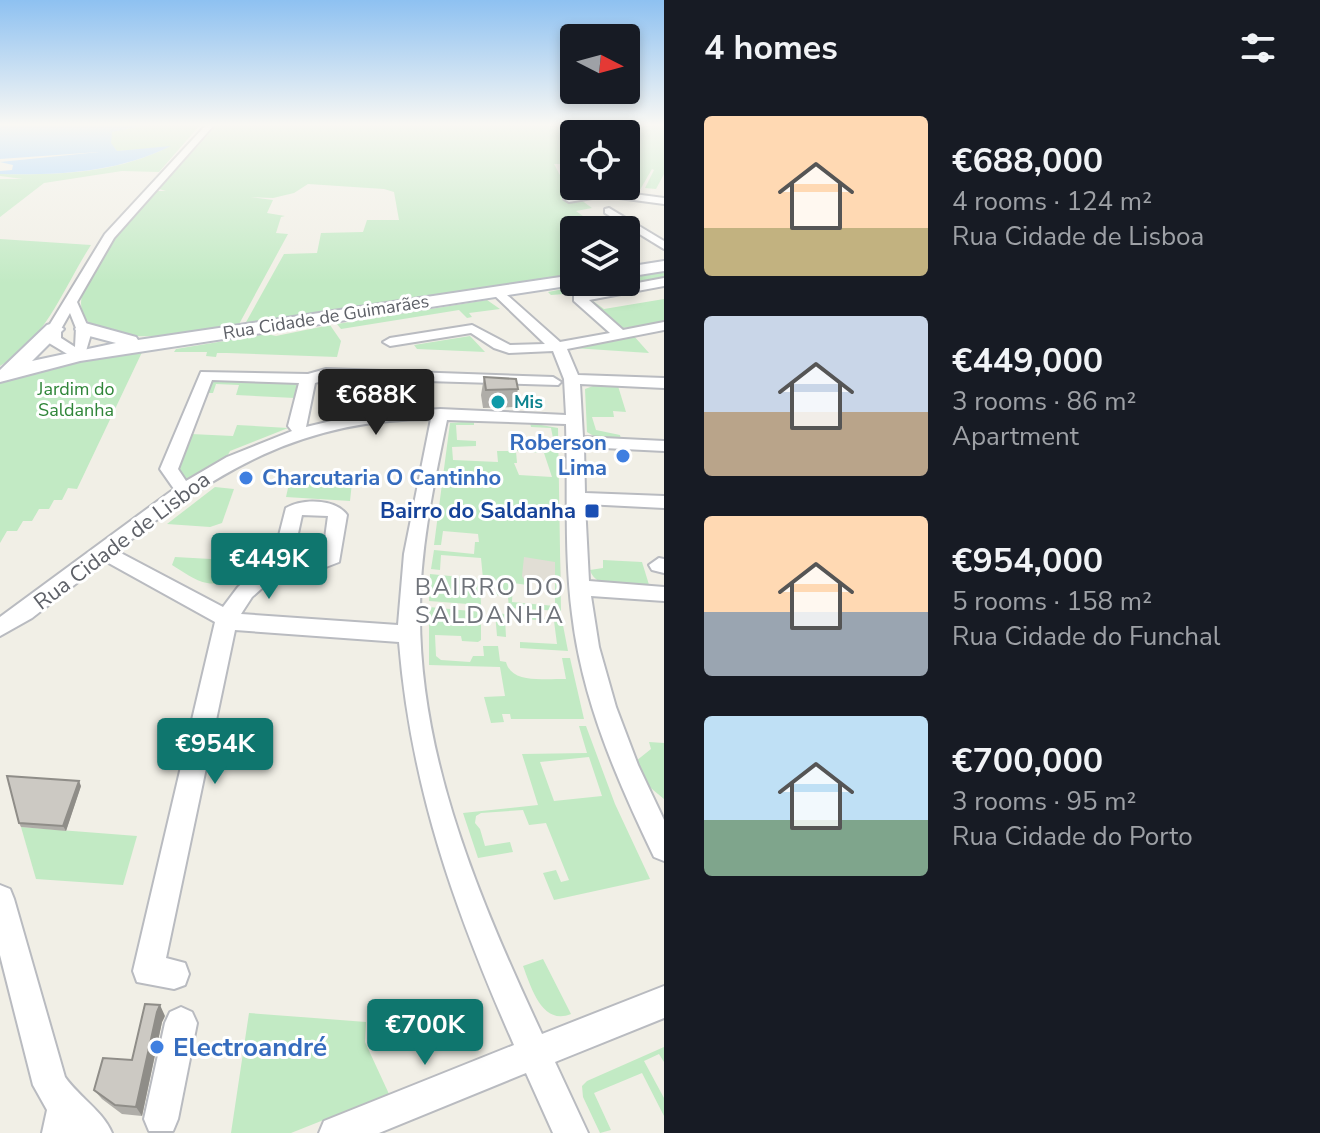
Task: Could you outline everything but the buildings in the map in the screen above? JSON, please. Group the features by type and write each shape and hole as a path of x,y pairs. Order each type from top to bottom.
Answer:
{"main road":[{"path":"640,270 664,266"},
{"name":"Rua Cidade de Guimarães","path":"1,376 79,355 150,343 560,282"},
{"path":"1,376 54,329"},
{"path":"85,329 105,337 150,343"}],"street":[{"path":"71,303 85,329 85,343 79,355 54,340 54,329 109,236 162,178"},
{"path":"625,200 657,215"},
{"path":"609,211 657,215"},
{"path":"657,215 664,246"},
{"path":"619,334 579,298 664,282"},
{"path":"498,291 564,354 572,379 583,618 613,728 654,807 664,848"},
{"path":"390,342 472,329 483,333 496,345 512,350 664,326"},
{"path":"184,491 169,469 206,375 308,379 326,377 326,373 553,382"},
{"path":"301,431 296,426 308,379"},
{"path":"572,379 664,383"},
{"path":"360,418 365,384 370,382 467,387 469,415"},
{"path":"440,414 414,570 409,634 414,685 441,820 495,972 571,1133"},
{"name":"Rua Cidade de Lisboa","path":"0,628 31,610 184,491 249,452 301,431 360,418 440,414 575,420"},
{"path":"576,442 664,446"},
{"path":"577,498 664,502"},
{"path":"105,553 227,618 256,626 409,634"},
{"path":"174,974 148,971 227,618 245,592 283,558"},
{"path":"581,588 664,594"},
{"path":"0,899 62,1120 95,1133"},
{"path":"336,1133 664,1002"},
{"path":"161,1119 181,1023"}],"shaded area":[{"path":"498,550 560,558 561,584 497,576"}],"green space":[{"path":"14,178 77,178 44,183 0,217 0,179 23,179"},
{"path":"169,178 560,178 560,200 581,200 592,208 576,211 583,216 560,216 560,277 245,324 284,254 317,253 321,233 363,232 367,220 399,220 394,192 384,189 308,184 294,193 273,198 251,197 273,200 267,213 285,216 281,217 276,233 288,234 238,326 148,336 101,330 87,320 81,303 83,290 124,228 156,191 166,191 159,189"},
{"path":"640,178 647,178 640,190"},
{"path":"650,178 662,178 656,189 645,188"},
{"path":"0,239 91,245 42,327 16,355 0,366"},
{"path":"664,272 664,279 640,283 640,276"},
{"path":"560,290 560,294 548,292"},
{"path":"617,296 593,301 604,309 664,299 664,322 623,328 587,300"},
{"path":"487,300 500,309 469,313 472,317 467,318 459,310 341,329 337,324"},
{"path":"330,325 341,341 337,357 217,353 216,357 206,356 207,352 174,352 176,349 266,334 276,336"},
{"path":"633,335 649,353 573,348 575,346 580,348"},
{"path":"470,336 485,352 417,349 414,345"},
{"name":"Jardim do Saldanha","path":"144,348 77,489 68,488 62,500 54,500 49,509 39,509 32,521 23,521 17,531 7,531 0,543 0,383 62,363"},
{"path":"214,381 299,385 295,398 236,395 239,385 216,384 213,393 206,393 209,384"},
{"path":"618,386 626,412 613,411 614,417 592,417 596,430 620,435 621,439 597,438 587,432 585,389"},
{"path":"474,421 474,425 456,425 457,440 476,441 476,446 452,447 453,460 498,462 497,451 508,451 508,447 535,448 534,442 554,443 551,428 531,427 530,423 558,428 561,611 509,608 508,597 496,595 496,581 483,579 481,558 441,555 440,570 431,569 434,550 474,554 475,542 479,542 478,534 443,531 441,545 434,545 450,423","holes":["516,451 544,453 552,477 519,475 514,463 517,463","524,557 555,562 555,606 512,602 513,583 527,585 522,576"]},
{"path":"237,425 288,428 230,451 185,480 177,471 191,434 233,436"},
{"path":"331,472 353,473 350,501 286,497 290,479 329,481"},
{"path":"215,487 234,489 222,523 210,527 167,524"},
{"path":"238,537 265,539 250,563 225,581 202,582 172,565 175,557 229,560 234,549 238,548"},
{"path":"603,560 642,562 650,588 599,582 590,570 603,568"},
{"path":"430,574 480,579 481,605 429,601"},
{"path":"429,607 481,612 481,640 478,642 462,641 461,636 435,635 436,656 441,660 470,662 473,656 484,656 483,646 498,646 500,661 506,662 515,674 530,679 566,679 562,658 570,658 584,719 511,719 510,714 502,714 504,722 491,723 484,697 505,696 500,667 429,665"},
{"path":"495,613 562,620 568,651 520,648 520,642 557,644 554,621 505,618 506,637 497,636"},
{"path":"579,726 586,726 615,804 650,879 554,900 543,873 556,870 561,882 569,880 546,823 529,825 523,810 476,816 475,823 485,846 510,842 513,852 478,858 463,813 538,805 522,754 587,753","holes":["589,757 602,796 554,801 540,762"]},
{"path":"649,742 664,743 664,799 646,784 636,761 651,749"},
{"path":"21,827 137,836 123,885 36,879"},
{"path":"543,959 571,1014 552,1015 534,994 523,966"},
{"path":"249,1013 366,1022 365,1042 389,1094 291,1133 231,1133"},
{"path":"664,1047 664,1062 659,1054 644,1061 664,1098 664,1116 642,1073 594,1093 611,1130 600,1133 583,1097 582,1086"}],"place":[{"name":"Mis","path":"498,402"},
{"name":"Roberson Lima","path":"623,456"},
{"name":"Charcutaria O Cantinho","path":"246,478"},
{"name":"Bairro do Saldanha","path":"592,511"},
{"name":"Electroandré","path":"157,1047"}],"district":[{"name":"BAIRRO DO SALDANHA","path":"490,601"}]}
